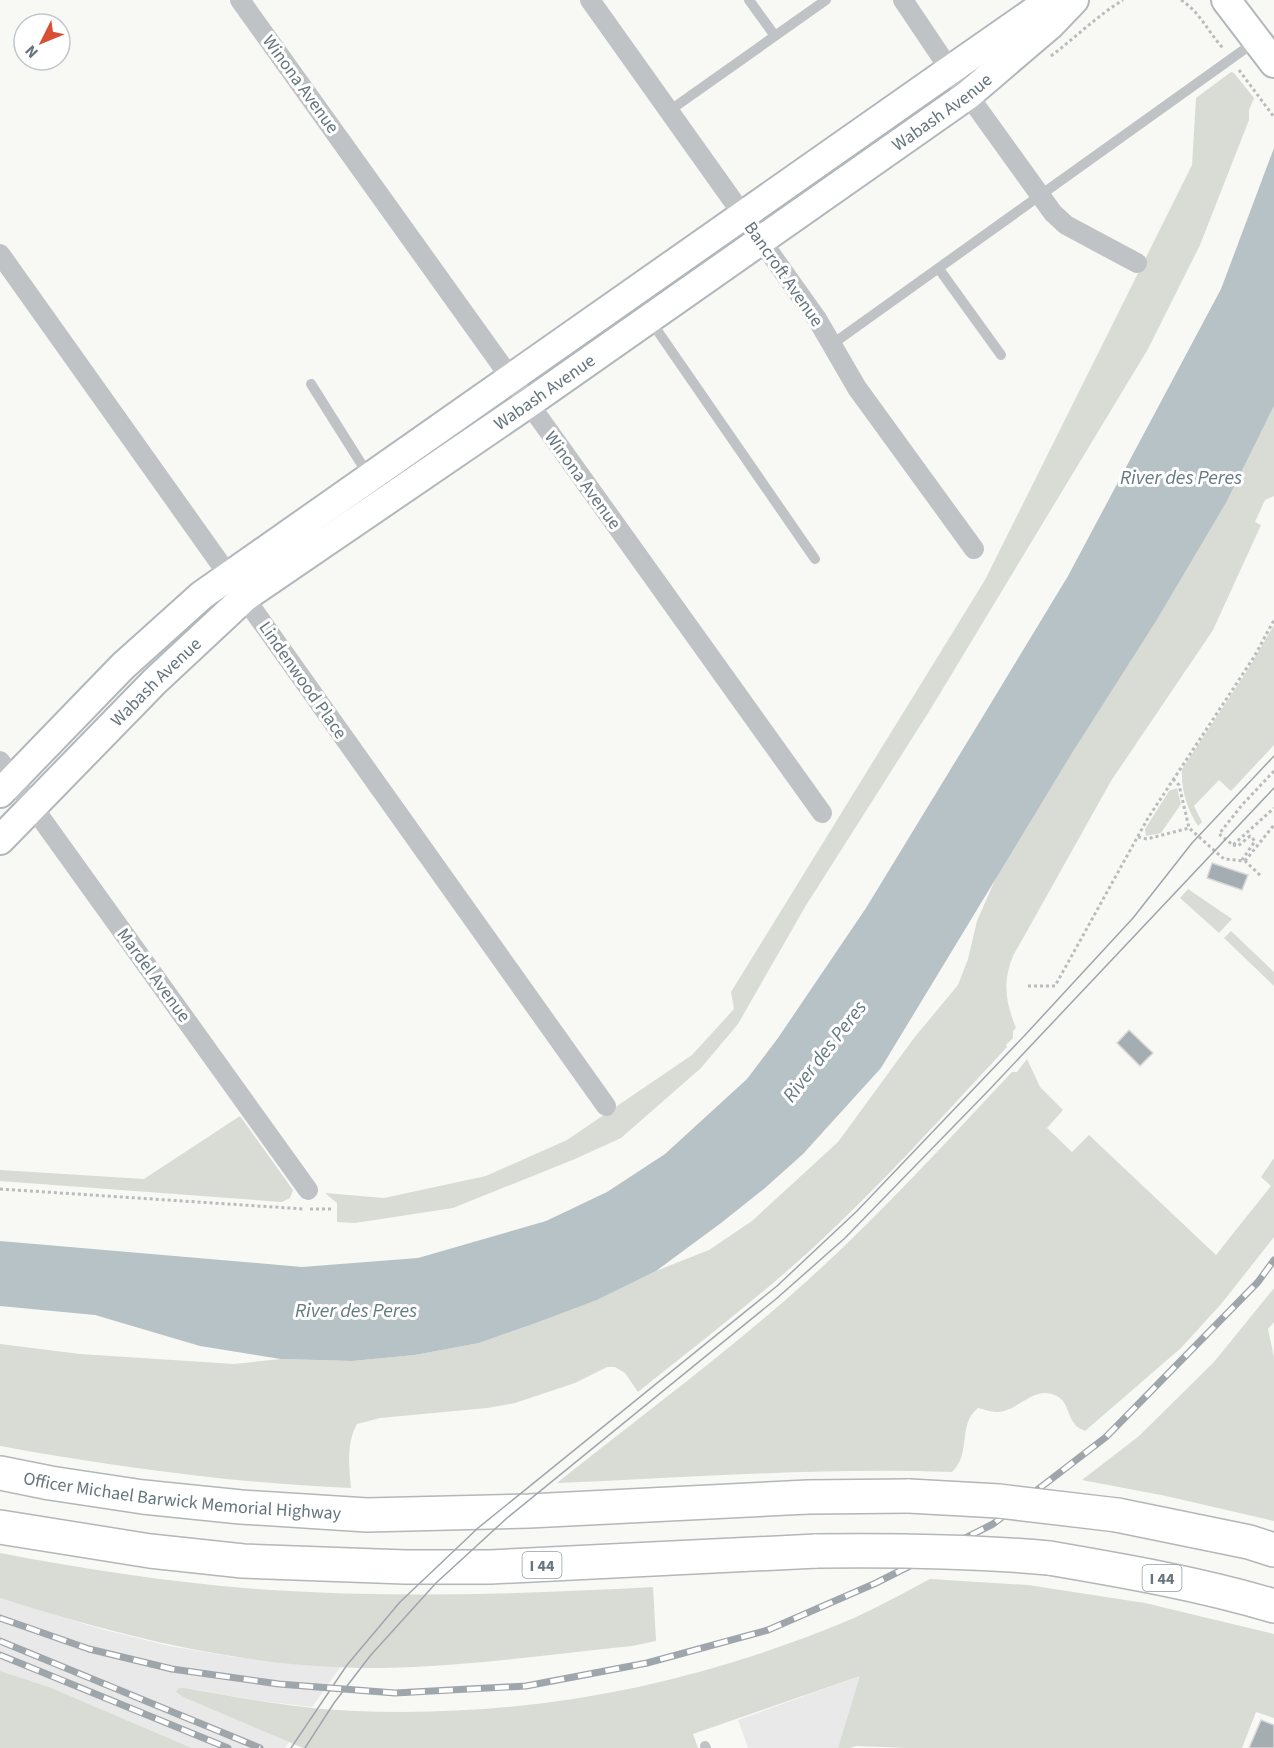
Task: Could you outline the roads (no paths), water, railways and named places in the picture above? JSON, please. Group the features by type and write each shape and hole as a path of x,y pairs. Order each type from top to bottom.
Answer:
{"highway":[{"name":"Officer Michael Barwick Memorial Highway","path":"0,1473 143,1497 241,1507 367,1515 529,1511 808,1497 909,1496 999,1502 1117,1515 1249,1542 1274,1550"},
{"name":"I 44","path":"0,1527 150,1551 268,1561 405,1567 490,1567 816,1551 946,1552 1049,1558 1152,1576 1243,1596 1274,1606"}],"main road":[{"name":"Wabash Avenue","path":"0,840 155,681 237,587 369,476 744,216 1038,8 1055,0"},
{"name":"Wabash Avenue","path":"3,779 202,595 237,587 529,403 968,95 1051,24 1074,0"},
{"path":"1226,0 1267,53"}],"street":[{"name":"Winona Avenue","path":"240,0 822,813"},
{"name":"Bancroft Avenue","path":"590,0 817,319 857,388 974,549"},
{"path":"903,0 950,70 1053,213 1066,225 1137,263"},
{"name":"Lindenwood Place","path":"0,254 606,1106"},
{"name":"Mardel Avenue","path":"3,779 34,806 308,1190"}],"lane":[{"path":"749,0 775,36"},
{"path":"669,111 826,0"},
{"path":"831,345 1232,59 1267,53"},
{"path":"939,268 1001,355"},
{"path":"649,318 815,559"},
{"path":"311,384 369,476"}],"water":[{"name":"River des Peres","path":"1274,148 1274,406 1227,501 1156,621 1072,753 881,1068 803,1154 765,1188 656,1271 597,1300 479,1343 415,1355 352,1361 281,1359 200,1346 95,1315 0,1306 0,1241 302,1267 418,1258 546,1221 607,1192 665,1154 747,1079 778,1038 866,908 1068,576 1221,289"}],"tram line":[{"path":"291,1748 347,1665 400,1602 478,1528 777,1286 857,1211 1133,918 1192,843 1274,756"},
{"path":"305,1748 334,1703 370,1656 436,1583 507,1518 776,1299 845,1238 989,1090 1274,788"}],"railway":[{"path":"0,1618 89,1649 172,1669 279,1684 395,1693 526,1686 647,1663 768,1630 876,1583 993,1524 1106,1437 1258,1282 1274,1260"},
{"path":"0,1641 260,1748"},
{"path":"0,1655 228,1748"}]}
